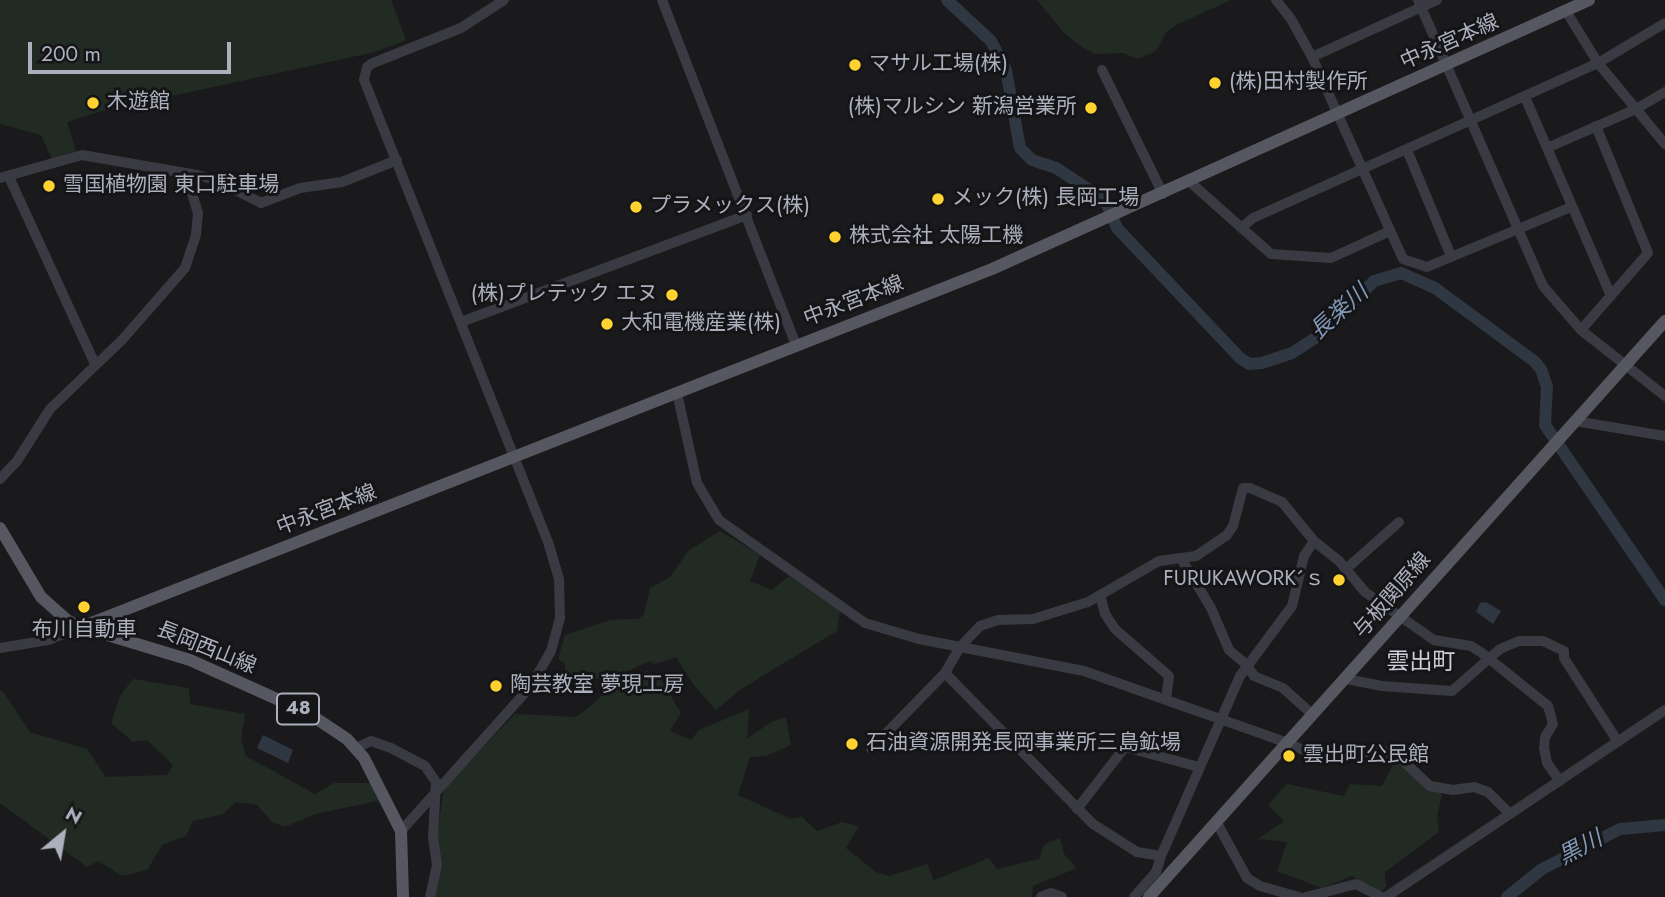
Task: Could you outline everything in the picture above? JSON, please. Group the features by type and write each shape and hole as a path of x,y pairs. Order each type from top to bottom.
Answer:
{"main road":[{"name":"中永宮本線","path":"81,627 514,458 1101,222 1448,65 1568,7 1589,0"},
{"name":"与板関原線","path":"1149,897 1665,321"},
{"name":"長岡西山線","path":"0,528 41,597 58,614 81,627 190,660 308,713 333,728 356,748 377,780 401,831 403,897"}],"street":[{"path":"401,831 437,787 531,686 551,652 560,618 559,579 364,79 367,67 470,23 504,0"},
{"path":"662,0 796,345"},
{"path":"1276,0 1291,19 1312,57 1403,259 1427,267 1572,207"},
{"path":"1312,57 1420,3 1437,0"},
{"path":"1420,3 1516,230 1543,286 1581,330 1665,396"},
{"path":"1568,7 1598,63 1665,144"},
{"path":"1241,228 1253,218 1598,63 1665,23"},
{"path":"1102,70 1164,194"},
{"path":"1547,148 1636,109 1665,92"},
{"path":"1525,97 1611,296"},
{"path":"1581,330 1648,253 1596,126"},
{"path":"1408,150 1451,256"},
{"path":"95,364 5,178 82,155 216,180 261,202 300,188 342,182 397,160"},
{"path":"0,479 17,461 50,409 122,340 185,268 196,235 198,213 186,174"},
{"path":"1190,182 1272,254 1307,258 1338,256 1390,231"},
{"path":"461,322 747,215"},
{"path":"677,393 701,493 724,525 865,623 960,647 1084,671 1288,743 1323,759 1382,750 1401,760 1430,786 1482,789 1495,797 1510,814"},
{"path":"1576,421 1665,436"},
{"path":"871,749 945,673 960,647 975,630 989,622 1033,619 1101,598 1159,561 1196,556 1227,536 1233,526 1243,488 1261,490 1282,502 1314,541 1346,569 1366,593 1434,640 1471,646 1552,712 1553,724 1545,737 1544,748 1547,762 1560,781"},
{"path":"1346,569 1399,522"},
{"path":"1134,897 1156,872 1218,720 1247,665 1292,606 1304,556 1314,541"},
{"path":"1182,560 1211,608 1225,645 1247,665 1254,676 1283,688 1313,715"},
{"path":"1101,598 1105,614 1115,629 1169,676 1166,699"},
{"path":"0,648 48,640 81,627"},
{"path":"1346,679 1382,686 1452,691 1500,649 1519,641 1536,639 1559,646 1618,742"},
{"path":"945,673 1077,809 1126,846 1137,852 1161,856"},
{"path":"1386,897 1665,710"},
{"path":"356,748 371,741 391,748 425,766 437,787 433,838 437,865 430,897"},
{"path":"1077,809 1125,747 1199,767"},
{"path":"1217,823 1247,878 1260,886 1299,897"},
{"path":"1306,897 1356,884 1381,897"},
{"path":"1041,897 1051,893 1062,897"}],"shaded area":[{"path":"0,0 391,0 406,40 375,52 102,111 67,122 76,151 52,159 41,135 0,124"},
{"path":"1037,0 1231,0 1176,25 1166,32 1156,51 1137,59 1124,53 1095,54 1082,47 1065,34"},
{"path":"720,531 760,555 750,581 772,590 789,576 840,611 837,631 741,689 716,710 694,685 676,657 655,664 650,661 617,676 574,681 565,671 565,663 558,659 565,635 610,620 638,619 644,615 650,588 670,577 688,551"},
{"path":"648,671 660,678 681,713 670,731 691,740 699,730 749,709 747,739 771,722 786,717 791,745 766,756 750,757 738,795 791,819 802,817 817,831 842,822 859,826 846,848 876,872 889,876 927,864 934,880 989,858 997,869 1039,859 1044,845 1060,838 1064,854 1077,868 1033,886 1032,897 428,897 444,788 515,714 576,717 590,707 616,680"},
{"path":"133,679 189,688 190,704 245,714 241,739 246,756 315,794 334,783 374,783 382,800 315,814 285,827 272,822 257,805 236,802 223,814 193,821 186,836 162,845 147,870 122,876 98,861 87,867 0,803 0,692 2,690 30,732 87,749 106,777 167,775 173,765 147,740 133,742 111,723 120,696"},
{"path":"1405,756 1442,794 1437,817 1439,832 1385,872 1386,887 1381,892 1352,876 1322,888 1277,871 1287,842 1258,839 1284,821 1268,805 1287,784 1344,796 1350,784 1382,786 1394,763"}],"water":[{"path":"1486,602 1501,611 1493,624 1476,612 1480,603"},
{"path":"263,735 293,750 288,763 257,748"}],"waterway":[{"name":"長楽川","path":"947,0 991,41 1006,70 1020,148 1032,160 1056,168 1105,200 1117,228 1240,358 1249,364 1262,363 1292,353 1320,335 1374,281 1401,273 1435,288 1534,361 1541,369 1547,387 1545,425 1665,600"},
{"name":"黒川","path":"1507,897 1542,869 1620,829 1665,825"}],"place":[{"name":"マサル工場(株)","path":"855,65"},
{"name":"(株)田村製作所","path":"1215,83"},
{"name":"木遊館","path":"93,103"},
{"name":"(株)マルシン 新潟営業所","path":"1091,108"},
{"name":"雪国植物園 東口駐車場","path":"49,186"},
{"name":"メック(株) 長岡工場","path":"938,199"},
{"name":"プラメックス(株)","path":"636,207"},
{"name":"株式会社 太陽工機","path":"835,237"},
{"name":"(株)プレテック エヌ","path":"672,295"},
{"name":"大和電機産業(株)","path":"607,324"},
{"name":"FURUKAWORK´ｓ","path":"1339,580"},
{"name":"布川自動車","path":"84,607"},
{"name":"陶芸教室 夢現工房","path":"496,686"},
{"name":"石油資源開発長岡事業所三島鉱場","path":"852,744"},
{"name":"雲出町公民館","path":"1289,756"}],"district":[{"name":"雲出町","path":"1421,663"}]}
